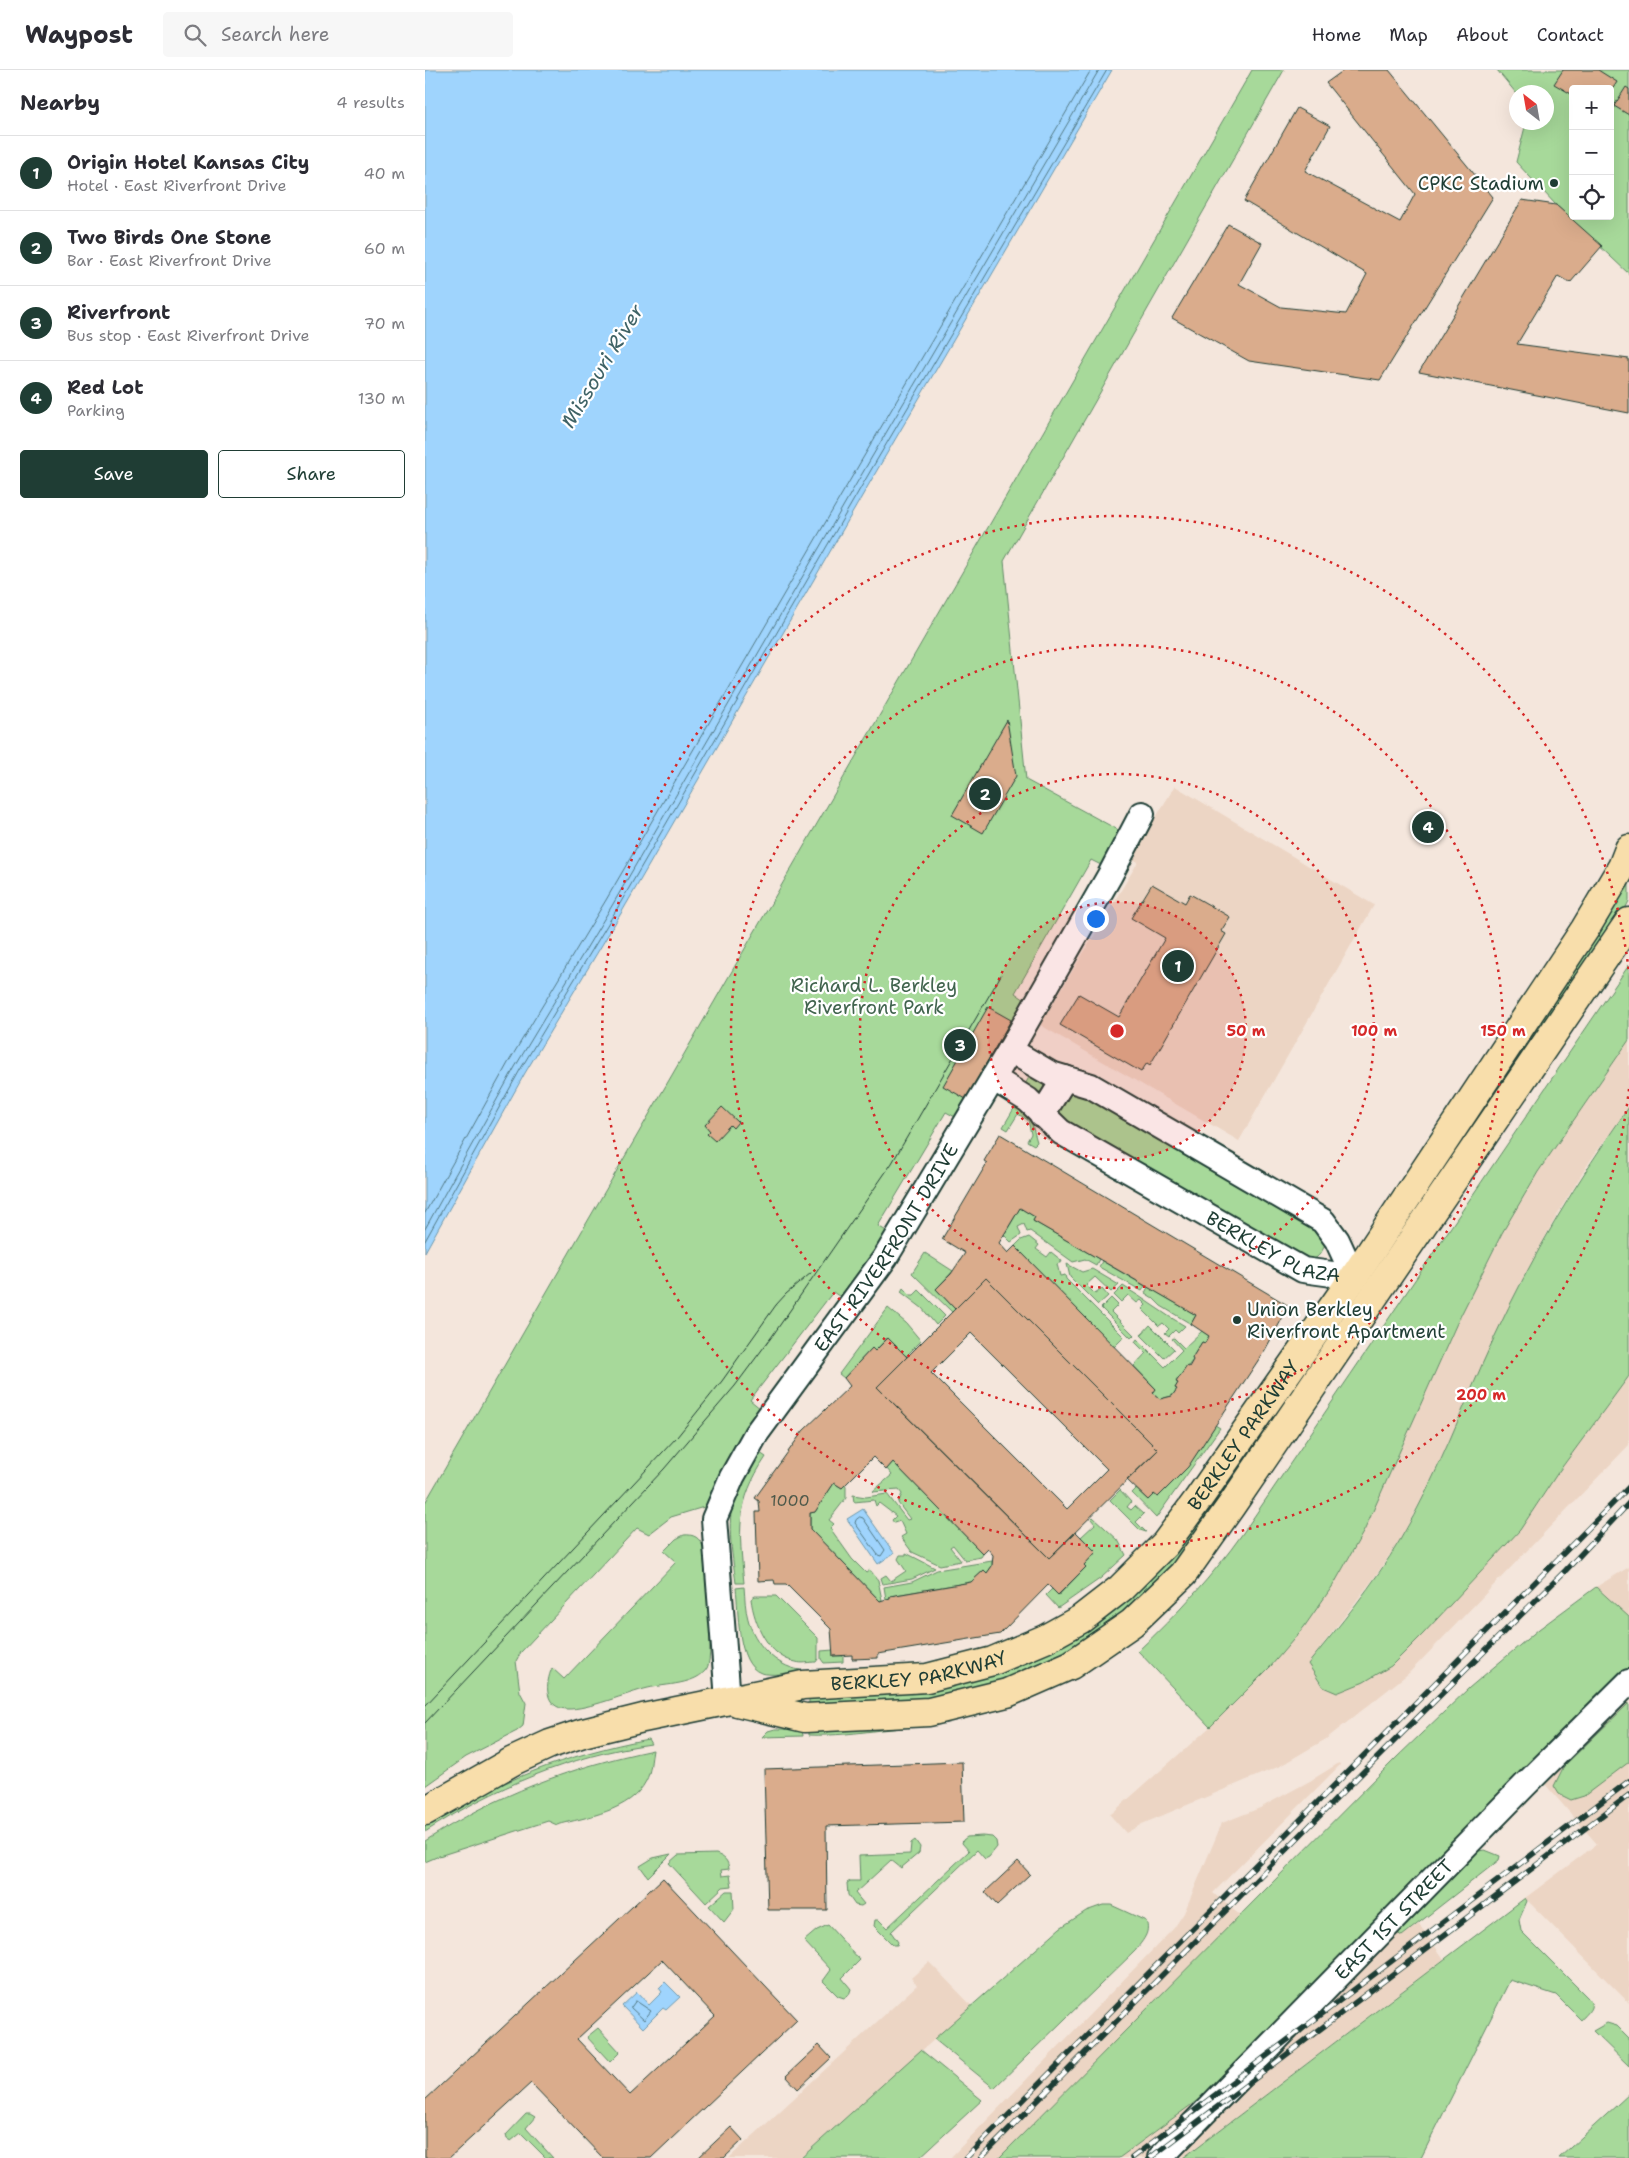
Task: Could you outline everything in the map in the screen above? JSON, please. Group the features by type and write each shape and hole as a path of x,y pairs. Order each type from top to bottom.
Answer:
{"main road":[{"name":"BERKLEY PARKWAY","path":"425,1810 484,1776 550,1744 603,1727 803,1685 927,1678 993,1661 1045,1640 1081,1620 1121,1588 1165,1544 1354,1277 1585,929 1622,867 1629,849"},
{"name":"BERKLEY PARKWAY","path":"728,1700 805,1718 929,1712 1007,1693 1071,1665 1132,1623 1183,1574 1379,1291 1629,922"}],"street":[{"name":"EAST RIVERFRONT DRIVE","path":"728,1700 714,1519 732,1476 756,1434 885,1258 1011,1050 1110,876 1142,814"},
{"name":"BERKLEY PLAZA","path":"1011,1050 1051,1074 1091,1086 1323,1221 1337,1240 1354,1277"},
{"name":"BERKLEY PLAZA","path":"993,1078 1028,1100 1061,1132 1303,1270 1354,1277"},
{"path":"1042,1115 1065,1078"},
{"path":"1354,1277 1379,1291"},
{"name":"EAST 1ST STREET","path":"1160,2158 1511,1799 1629,1682"}],"shaded area":[{"path":"1175,786 1374,905 1239,1141 1037,1023 1043,1009 1048,1012 1138,862 1131,858"},
{"path":"1629,1040 1629,1107 1590,1161 1557,1215 1520,1284 1430,1483 1400,1540 1374,1578 1308,1664 1337,1693 1364,1682 1391,1666 1520,1530 1557,1474 1629,1376 1629,1445 1409,1673 1326,1739 1280,1766 1142,1824 1126,1833 1110,1815 1210,1727 1271,1666 1304,1627 1334,1584 1365,1529 1457,1323 1502,1233 1538,1172"},
{"path":"1629,1567 1629,1617 1596,1587"},
{"path":"1629,1697 1629,2003 1525,1898 1597,1844 1544,1783"},
{"path":"1339,1763 1340,1765 1213,1893 1241,1916 999,2158 950,2158 1174,1928 1184,1913 1222,1823 1260,1808"},
{"path":"1419,1924 1444,1959 1184,2157 1177,2155 1397,1933 1402,1936"},
{"path":"929,1962 972,2006 801,2158 729,2158 917,1985 911,1978"},
{"path":"1233,2074 1146,2158 1119,2158"}],"green space":[{"name":"Richard L. Berkley Riverfront Park","path":"1252,70 1284,70 1004,561 1026,780 1122,832 1103,866 1091,860 1015,993 1025,1000 957,1118 946,1112 878,1226 888,1232 888,1236 843,1299 833,1292 750,1400 761,1409 709,1502 704,1507 671,1517 649,1534 637,1528 521,1652 516,1661 520,1692 526,1703 523,1726 517,1731 466,1757 425,1786 425,1503"},
{"name":"CPKC Stadium","path":"1497,70 1629,70 1629,274 1572,220 1614,220 1614,85 1569,85 1569,217 1516,162 1524,130 1554,130 1554,85 1509,85"},
{"path":"1629,878 1629,901 1626,907 1387,1253 1381,1249"},
{"path":"1629,965 1629,1040 1538,1172 1502,1233 1457,1323 1365,1529 1334,1584 1304,1627 1271,1666 1210,1727 1138,1651 1193,1595 1243,1533"},
{"path":"1032,1072 1041,1080 1044,1086 1036,1094 1023,1088"},
{"path":"1076,1089 1319,1227 1325,1244 1320,1254 1313,1260 1306,1262 1067,1127 1058,1111 1066,1093"},
{"path":"1016,1105 1029,1114 1037,1142 1034,1145 1027,1141 1031,1134 1028,1120 1018,1114 1008,1130 1003,1127"},
{"path":"1629,1107 1629,1376 1557,1474 1520,1530 1423,1634 1391,1666 1364,1682 1337,1693 1323,1687 1308,1664 1368,1588 1414,1516 1494,1338 1524,1278 1573,1191"},
{"path":"1020,1208 1035,1217 1033,1221 1099,1259 1096,1265 1085,1259 1073,1262 1030,1231 1027,1232 1024,1224 1018,1227 1021,1235 1011,1242 1004,1235"},
{"path":"1029,1237 1039,1245 1036,1249 1047,1257 1051,1252 1061,1260 1062,1262 1057,1264 1060,1276 1065,1275 1066,1279 1124,1337 1114,1347 1015,1246 1021,1240"},
{"path":"925,1253 953,1271 936,1289 955,1309 952,1312 912,1273"},
{"path":"1102,1261 1145,1286 1142,1291 1099,1267"},
{"path":"1067,1264 1082,1272 1092,1269 1119,1285 1111,1292 1095,1277 1086,1285 1095,1294 1102,1289 1108,1296 1098,1305 1070,1277"},
{"path":"1123,1286 1185,1326 1178,1333 1175,1330 1169,1336 1165,1333 1169,1329 1163,1323 1159,1326 1142,1309 1146,1305 1141,1300 1137,1303 1128,1295 1121,1302 1114,1295"},
{"path":"1148,1287 1196,1315 1191,1324 1161,1306 1145,1293"},
{"path":"903,1288 910,1295 914,1295 919,1290 945,1316 936,1325 922,1308 901,1292"},
{"path":"1111,1298 1118,1305 1111,1312 1134,1335 1131,1338 1101,1308"},
{"path":"888,1308 906,1323 921,1341 906,1356 887,1338 875,1351 871,1349 844,1378 839,1374"},
{"path":"1150,1325 1174,1349 1164,1358 1141,1335"},
{"path":"1202,1331 1209,1336 1205,1343 1202,1342 1192,1358 1193,1360 1176,1381 1178,1383 1175,1388 1177,1389 1172,1396 1160,1399 1153,1393 1156,1389 1134,1366 1146,1353 1135,1342 1137,1339 1165,1367 1182,1350 1172,1339 1174,1338 1184,1348"},
{"path":"1285,1392 1289,1396 1261,1444 1199,1538 1145,1596 1070,1652 1022,1675 943,1698 809,1706 809,1695 1065,1643"},
{"path":"1215,1425 1220,1428 1156,1518 1132,1493 1136,1489 1148,1500 1154,1494 1158,1497"},
{"path":"757,1451 766,1457 756,1473 744,1503 741,1518 741,1548 744,1583 736,1583 731,1547 731,1512 737,1489"},
{"path":"893,1462 983,1554 981,1557 965,1560 953,1545 950,1547 961,1561 940,1565 912,1552 901,1537 906,1534 900,1521 894,1523 892,1520 896,1516 879,1503 876,1506 874,1500 854,1502 853,1495 866,1497 887,1494 907,1520 910,1519 898,1503 902,1494 899,1490 872,1492 892,1475 887,1469"},
{"path":"834,1483 842,1488 845,1485 846,1498 829,1520 834,1524 830,1528 852,1559 866,1573 870,1570 878,1580 882,1600 880,1601 810,1529 810,1513 815,1512"},
{"path":"1120,1490 1131,1502 1127,1507 1131,1510 1135,1506 1144,1514 1136,1522 1146,1532 1140,1530 1110,1500"},
{"path":"1093,1517 1118,1540 1126,1555 1101,1578 1058,1608 1046,1595 1052,1589 1059,1595 1086,1567 1084,1565 1096,1552 1081,1537 1095,1524 1091,1519"},
{"path":"684,1535 696,1537 703,1547 710,1630 707,1668 702,1674 688,1681 648,1688 585,1707 575,1709 559,1708 550,1700 548,1694 548,1681 552,1668 564,1679 676,1562 664,1551 676,1539"},
{"path":"906,1553 935,1568 912,1579 883,1584 881,1578 886,1575 891,1581 906,1571 898,1559 900,1555 906,1555"},
{"path":"992,1561 992,1566 987,1573 984,1570 971,1582 890,1596 890,1598 886,1599 884,1587 912,1582 937,1570"},
{"path":"744,1587 747,1615 760,1645 782,1664 800,1670 800,1673 761,1673 753,1668 747,1659 740,1636 736,1588"},
{"path":"1596,1587 1629,1617 1629,1667 1353,1947 1233,2074 1119,2158 999,2158 1397,1757 1469,1688 1539,1629"},
{"path":"755,1596 776,1596 818,1638 818,1659 816,1662 801,1663 786,1659 770,1646 764,1638 755,1618 751,1599"},
{"path":"833,1650 833,1656 843,1656 843,1662 824,1663 821,1659 821,1651"},
{"path":"1098,1665 1045,1692 994,1711 940,1723 911,1727 845,1734 809,1735 809,1728"},
{"path":"1629,1703 1629,1762 1584,1796 1571,1800 1559,1794 1554,1786 1564,1766"},
{"path":"775,1729 802,1729 803,1736 762,1737 768,1731"},
{"path":"648,1739 651,1744 621,1749 562,1765 505,1788 478,1801 425,1832 425,1826 451,1810 505,1783 589,1753"},
{"path":"653,1750 646,1781 639,1791 619,1806 557,1825 548,1821 425,1862 425,1841 506,1796 563,1774"},
{"path":"967,1837 992,1837 996,1841 997,1847 989,1857 985,1859 977,1850 891,1932 898,1942 897,1945 893,1945 874,1926 875,1920 879,1920 887,1928 969,1851 962,1843 963,1840"},
{"path":"915,1840 920,1847 919,1853 901,1868 891,1860 855,1893 864,1904 861,1906 855,1905 848,1895 847,1883 850,1881 860,1881 859,1856 910,1854 911,1843"},
{"path":"1485,1850 1500,1856 1499,1860 1402,1936 1397,1933 1478,1851"},
{"path":"671,1854 648,1877 640,1866 653,1858"},
{"path":"716,1854 728,1863 729,1869 721,1870 722,1876 730,1875 732,1886 723,1887 706,1903 669,1863 678,1855"},
{"path":"726,1891 733,1891 734,1909 724,1922 709,1906"},
{"path":"1525,1898 1527,1901 1519,1920 1521,1931 1588,1998 1591,2007 1581,2020 1556,1995 1510,1980 1421,2158 1183,2158"},
{"path":"1103,1905 1111,1905 1146,1921 1147,1933 1145,1937 1135,1951 994,2088 934,2039 1060,1928 1086,1911"},
{"path":"828,1925 860,1960 842,1978 851,1989 849,1995 844,1998 838,1996 823,1981 831,1970 804,1941 817,1930"},
{"path":"1607,2023 1617,2026 1629,2038 1629,2066 1593,2031"},
{"path":"598,2028 620,2052 610,2062 587,2037"},
{"path":"921,2050 982,2100 919,2158 801,2158"},
{"path":"1629,2094 1629,2158 1559,2158"},
{"path":"526,2114 535,2117 526,2128 553,2158 546,2158 521,2133 511,2141 507,2139 506,2135"}],"water":[{"name":"Missouri River","path":"425,70 1112,70 876,472 623,910 525,1073 425,1252"},
{"path":"863,1509 894,1553 878,1564 847,1519"},
{"path":"665,1982 680,1997 666,2010 663,2008 643,2028 622,2006 637,1992 649,2005 662,1992 659,1988"}],"building":[{"path":"1344,70 1389,70 1493,197 1380,380 1249,361 1172,318 1228,224 1262,243 1239,284 1281,307 1346,314 1367,274 1244,201 1297,108 1330,126 1305,171 1400,222 1415,194 1326,83"},
{"path":"1563,70 1598,70 1617,82 1614,87 1614,85 1569,85 1569,93 1554,84"},
{"path":"1626,87 1629,89 1629,115 1614,106"},
{"path":"1522,200 1556,205 1569,217 1569,220 1573,220 1602,246 1570,283 1558,276 1517,344 1629,359 1629,413 1419,372"},
{"path":"1007,720 1016,776 983,833 952,815"},
{"path":"1152,884 1185,903 1190,894 1230,917 1221,931 1226,934 1150,1065 1147,1063 1141,1072 1060,1025 1079,994 1119,1017 1165,938 1131,918"},
{"path":"988,1007 1011,1020 966,1099 943,1086"},
{"path":"722,1107 738,1122 733,1128 730,1125 715,1141 707,1134 710,1131 705,1125"},
{"name":"Union Berkley Riverfront Apartment","path":"1000,1134 1289,1306 1265,1350 1188,1467 1158,1497 1154,1494 1148,1500 1127,1480 1158,1450 986,1278 955,1309 936,1289 951,1274 965,1253 942,1239 987,1163 984,1161","holes":["1020,1208 1035,1217 1033,1221 1196,1315 1191,1324 1209,1336 1205,1343 1202,1342 1189,1367 1187,1366 1176,1382 1178,1383 1175,1388 1177,1389 1172,1396 1160,1399 1153,1393 1156,1389 1015,1246 1008,1253 999,1243"]},
{"path":"986,1278 1158,1450 1049,1558 877,1387","holes":["971,1333 1107,1469 1067,1509 931,1373"]},
{"path":"888,1338 907,1357 877,1387 1049,1558 1076,1532 1096,1552 1084,1565 1086,1567 1058,1595 1048,1585 1000,1634 878,1654 878,1658 852,1659 852,1655 833,1656 831,1629 786,1584 775,1584 774,1580 758,1581 756,1512 760,1512 759,1501 755,1498 803,1431 850,1386 844,1378 872,1348 875,1351","holes":["873,1457 886,1470 893,1462 983,1554 988,1549 993,1555 992,1566 987,1573 984,1570 971,1582 890,1596 890,1598 880,1601 810,1529 810,1513 815,1512 834,1483 842,1488"]},
{"path":"962,1762 964,1822 826,1826 827,1910 768,1910 764,1769"},
{"path":"1018,1861 1030,1874 997,1905 985,1892"},
{"path":"663,1878 797,2020 651,2158 603,2158 531,2083 449,2158 425,2158 425,2100","holes":["662,1960 715,2016 630,2095 577,2039"]},
{"path":"819,2045 831,2058 798,2089 786,2076"},
{"path":"731,2127 743,2140 724,2158 698,2158"}],"tram line":[{"path":"425,1723 664,1469 735,1386 773,1335 892,1163 1001,975"},
{"path":"425,1706 677,1437 722,1381 776,1305 811,1273"}],"railway":[{"path":"966,2158 1629,1487"},
{"path":"981,2158 1566,1570 1629,1503"},
{"path":"1132,2158 1629,1781"},
{"path":"1150,2158 1629,1795"}],"place":[{"name":"CPKC Stadium","path":"1554,183"},
{"name":"Two Birds One Stone","path":"985,794"},
{"name":"Red Lot","path":"1428,827"},
{"name":"Origin Hotel Kansas City","path":"1178,966"},
{"name":"Riverfront","path":"960,1045"},
{"name":"Union Berkley Riverfront Apartment","path":"1237,1320"}]}
